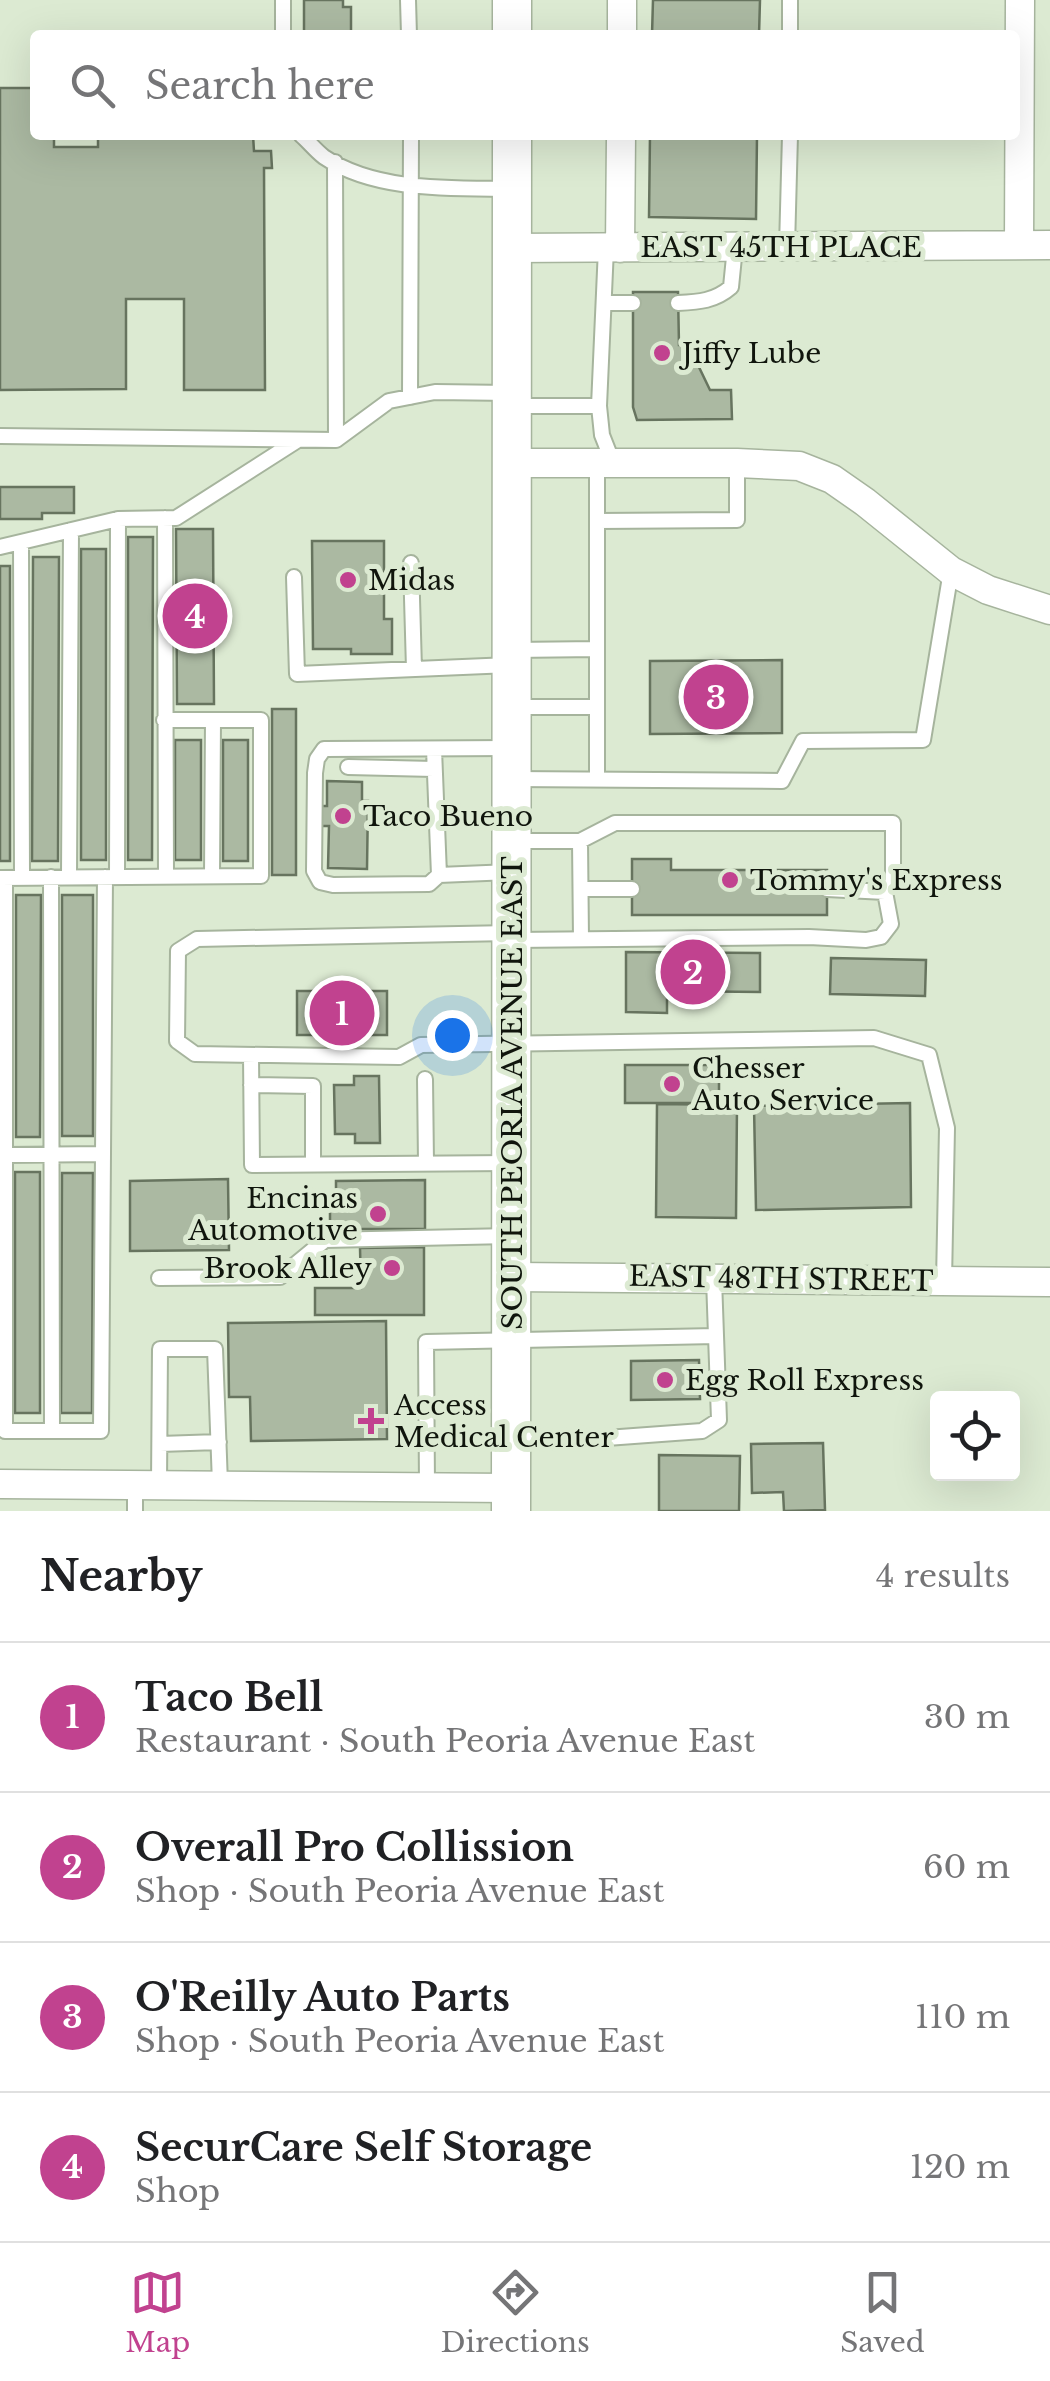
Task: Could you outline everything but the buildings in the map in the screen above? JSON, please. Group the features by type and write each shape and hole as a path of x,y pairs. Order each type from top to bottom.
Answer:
{"main road":[{"path":"512,0 512,30"},
{"name":"SOUTH PEORIA AVENUE EAST","path":"511,1500 512,140"}],"street":[{"path":"622,0 622,30"},
{"path":"1020,0 1020,30"},
{"path":"613,248 621,140"},
{"path":"1019,140 1019,245"},
{"name":"EAST 45TH PLACE","path":"512,248 1050,245"},
{"path":"511,463 737,462 799,466 832,479 951,571 988,590 1050,610"},
{"name":"EAST 48TH STREET","path":"512,1277 1050,1282"},
{"path":"0,1484 143,1493 220,1484 427,1487 511,1500"}],"lane":[{"path":"283,0 283,30"},
{"path":"408,0 409,30"},
{"path":"790,0 790,30"},
{"path":"307,140 323,156 361,175 412,184 512,189"},
{"path":"410,397 411,140"},
{"path":"786,247 790,140"},
{"path":"335,162 336,440"},
{"path":"678,303 703,302 721,296 731,287 735,247"},
{"path":"597,780 597,521 605,464 599,406 604,304 613,248"},
{"path":"604,304 633,303"},
{"path":"0,436 336,440 389,401 435,392 599,406"},
{"path":"0,547 118,519 176,518 299,440"},
{"path":"597,521 738,520 737,462"},
{"path":"164,518 166,876"},
{"path":"118,519 111,877 103,1154 101,1432 5,1431 3,878 52,877 111,877 166,876 261,876 261,720 164,720"},
{"path":"69,877 71,530"},
{"path":"21,542 22,878"},
{"path":"412,562 414,669"},
{"path":"944,1281 946,1128 929,1055 874,1038 421,1045 399,1057 195,1054 177,1041 178,951 197,939 881,937 892,924 892,822 615,823 580,840 438,875 428,884 320,882 314,871 317,759 324,749 434,749 597,780 782,781 802,740 923,740 951,571"},
{"path":"294,576 297,674 414,669 597,650"},
{"path":"512,707 597,707"},
{"path":"212,876 213,720"},
{"path":"434,749 438,875"},
{"path":"348,767 434,769"},
{"path":"580,840 581,939"},
{"path":"52,877 52,1432"},
{"path":"827,889 889,886"},
{"path":"581,889 632,889"},
{"path":"251,1055 252,1165 512,1163"},
{"path":"425,1078 426,1163"},
{"path":"252,1085 313,1086 313,1164"},
{"path":"5,1155 103,1154"},
{"path":"159,1278 280,1277 326,1240 512,1236"},
{"path":"512,1437 552,1442 702,1431 718,1420 714,1279"},
{"path":"427,1487 426,1342 716,1336"},
{"path":"143,1493 160,1444 160,1349 215,1349 220,1484"},
{"path":"160,1444 219,1442"}],"place":[{"name":"Jiffy Lube","path":"662,353"},
{"name":"Midas","path":"348,580"},
{"name":"SecurCare Self Storage","path":"195,616"},
{"name":"O'Reilly Auto Parts","path":"716,697"},
{"name":"Taco Bueno","path":"343,816"},
{"name":"Tommy's Express","path":"730,880"},
{"name":"Overall Pro Collission","path":"693,972"},
{"name":"Taco Bell","path":"342,1013"},
{"name":"Chesser Auto Service","path":"672,1084"},
{"name":"Encinas Automotive","path":"378,1214"},
{"name":"Brook Alley","path":"392,1268"},
{"name":"Egg Roll Express","path":"665,1380"},
{"name":"Access Medical Center","path":"371,1421"}]}
